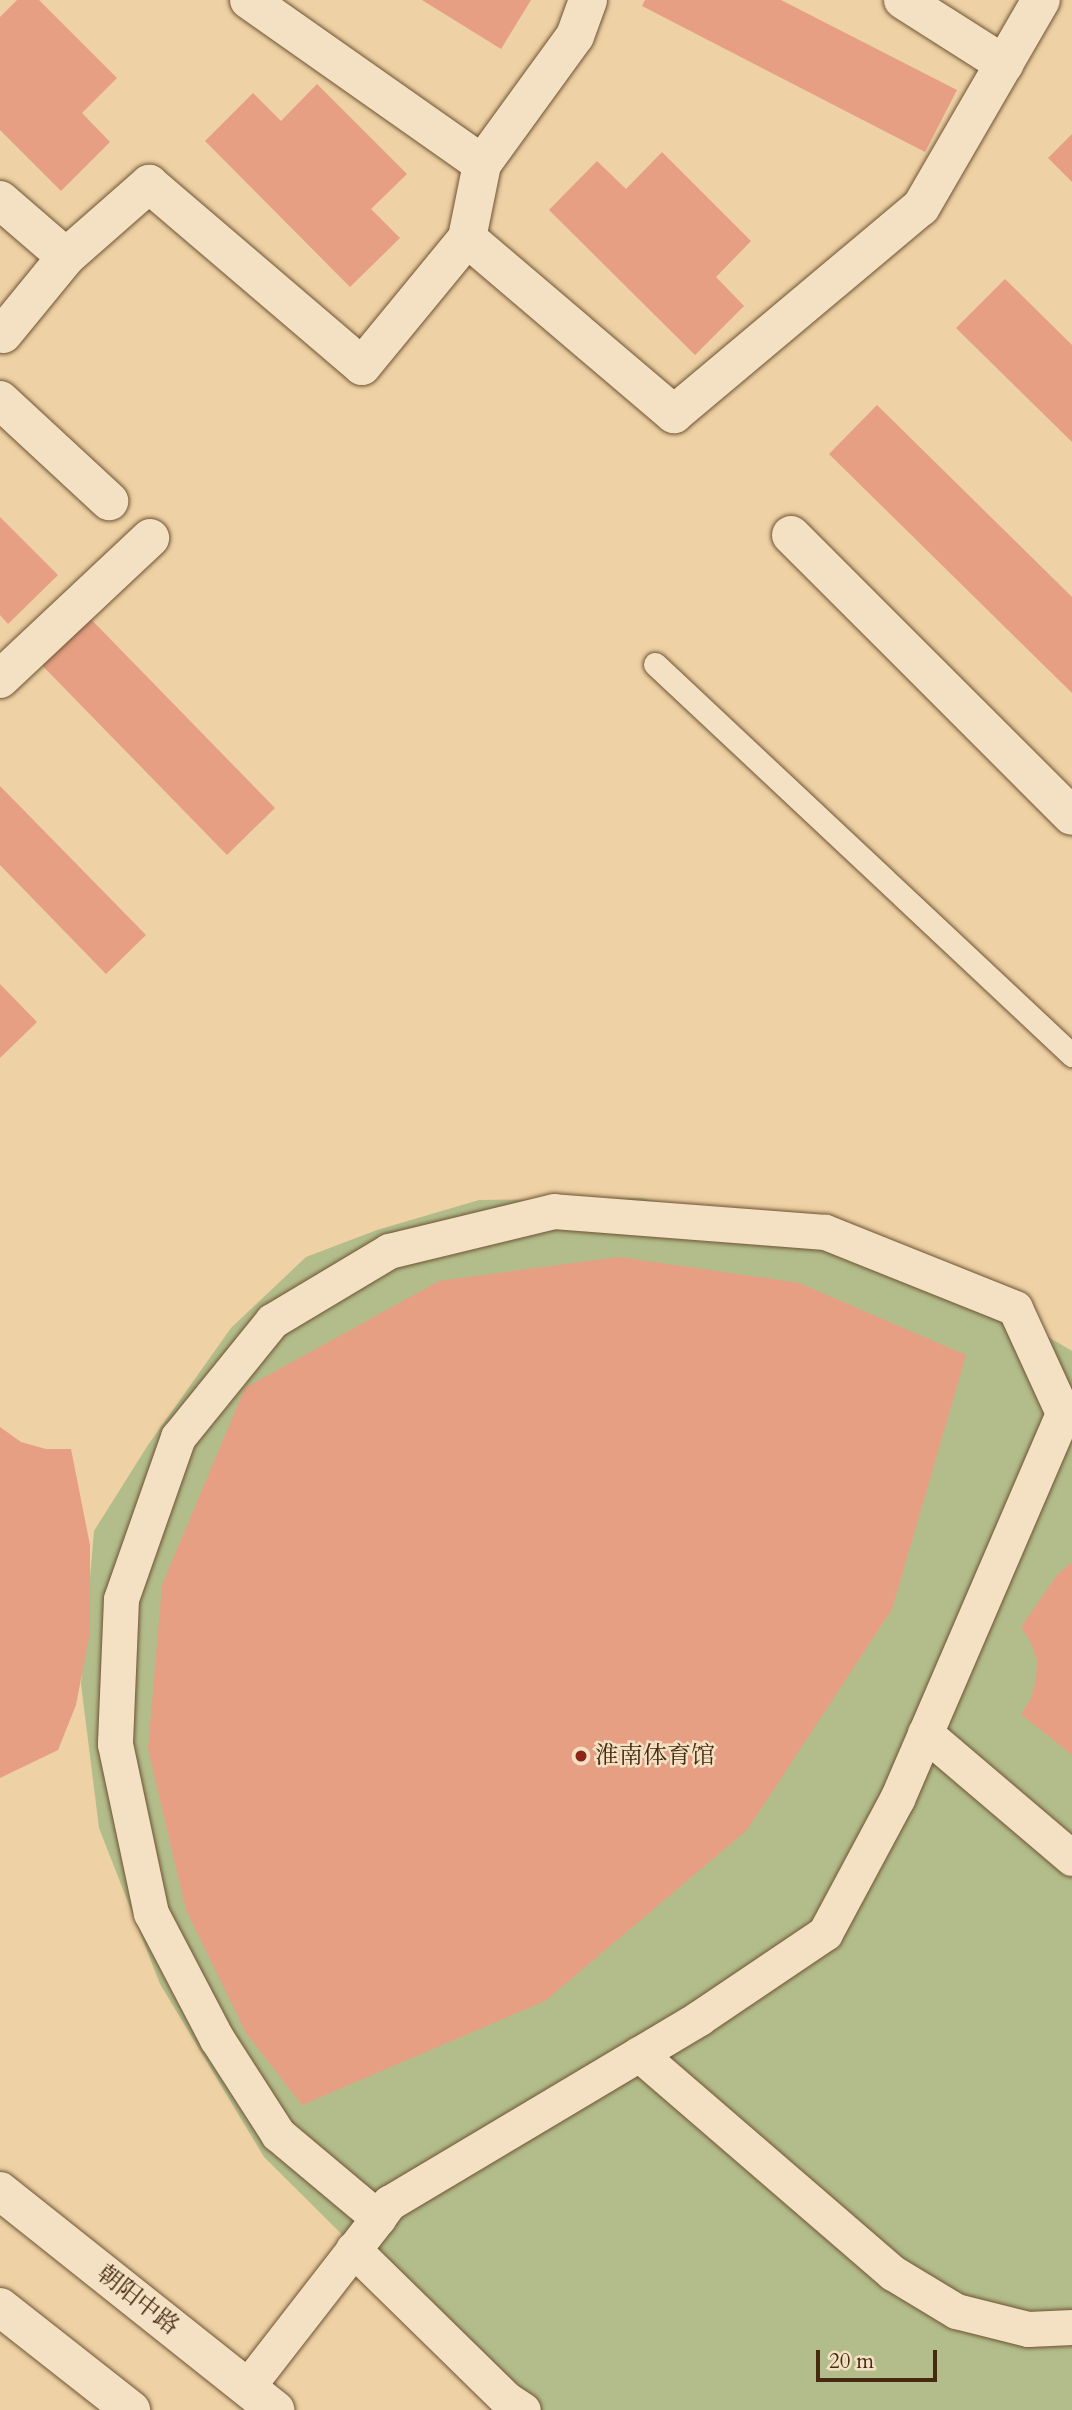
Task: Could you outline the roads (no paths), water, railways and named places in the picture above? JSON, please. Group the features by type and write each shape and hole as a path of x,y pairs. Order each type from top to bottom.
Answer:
{"street":[{"path":"249,0 482,164"},
{"path":"3,334 66,257 149,184 362,366 467,237 482,164 575,36 588,0"},
{"path":"902,0 1004,64"},
{"path":"467,237 674,414 921,206 1041,0"},
{"path":"0,200 66,257"},
{"path":"0,400 109,501"},
{"path":"791,536 1072,816"},
{"path":"0,679 150,538"},
{"path":"261,2399 353,2249 378,2218 389,2203 699,2018 825,1933 897,1799 1063,1413 1015,1308 825,1232 554,1211 389,1251 272,1321 178,1437 121,1599 115,1744 150,1913 217,2039 278,2134 378,2218"},
{"path":"925,1733 1072,1858"},
{"path":"639,2054 893,2273 956,2311 1028,2329 1072,2328"},
{"name":"朝阳中路","path":"0,2191 261,2399"},
{"path":"353,2249 506,2399 523,2410"},
{"path":"0,2306 131,2410"}],"lane":[{"path":"655,664 1072,1055"}],"place":[{"name":"淮南体育馆","path":"581,1756"}]}
